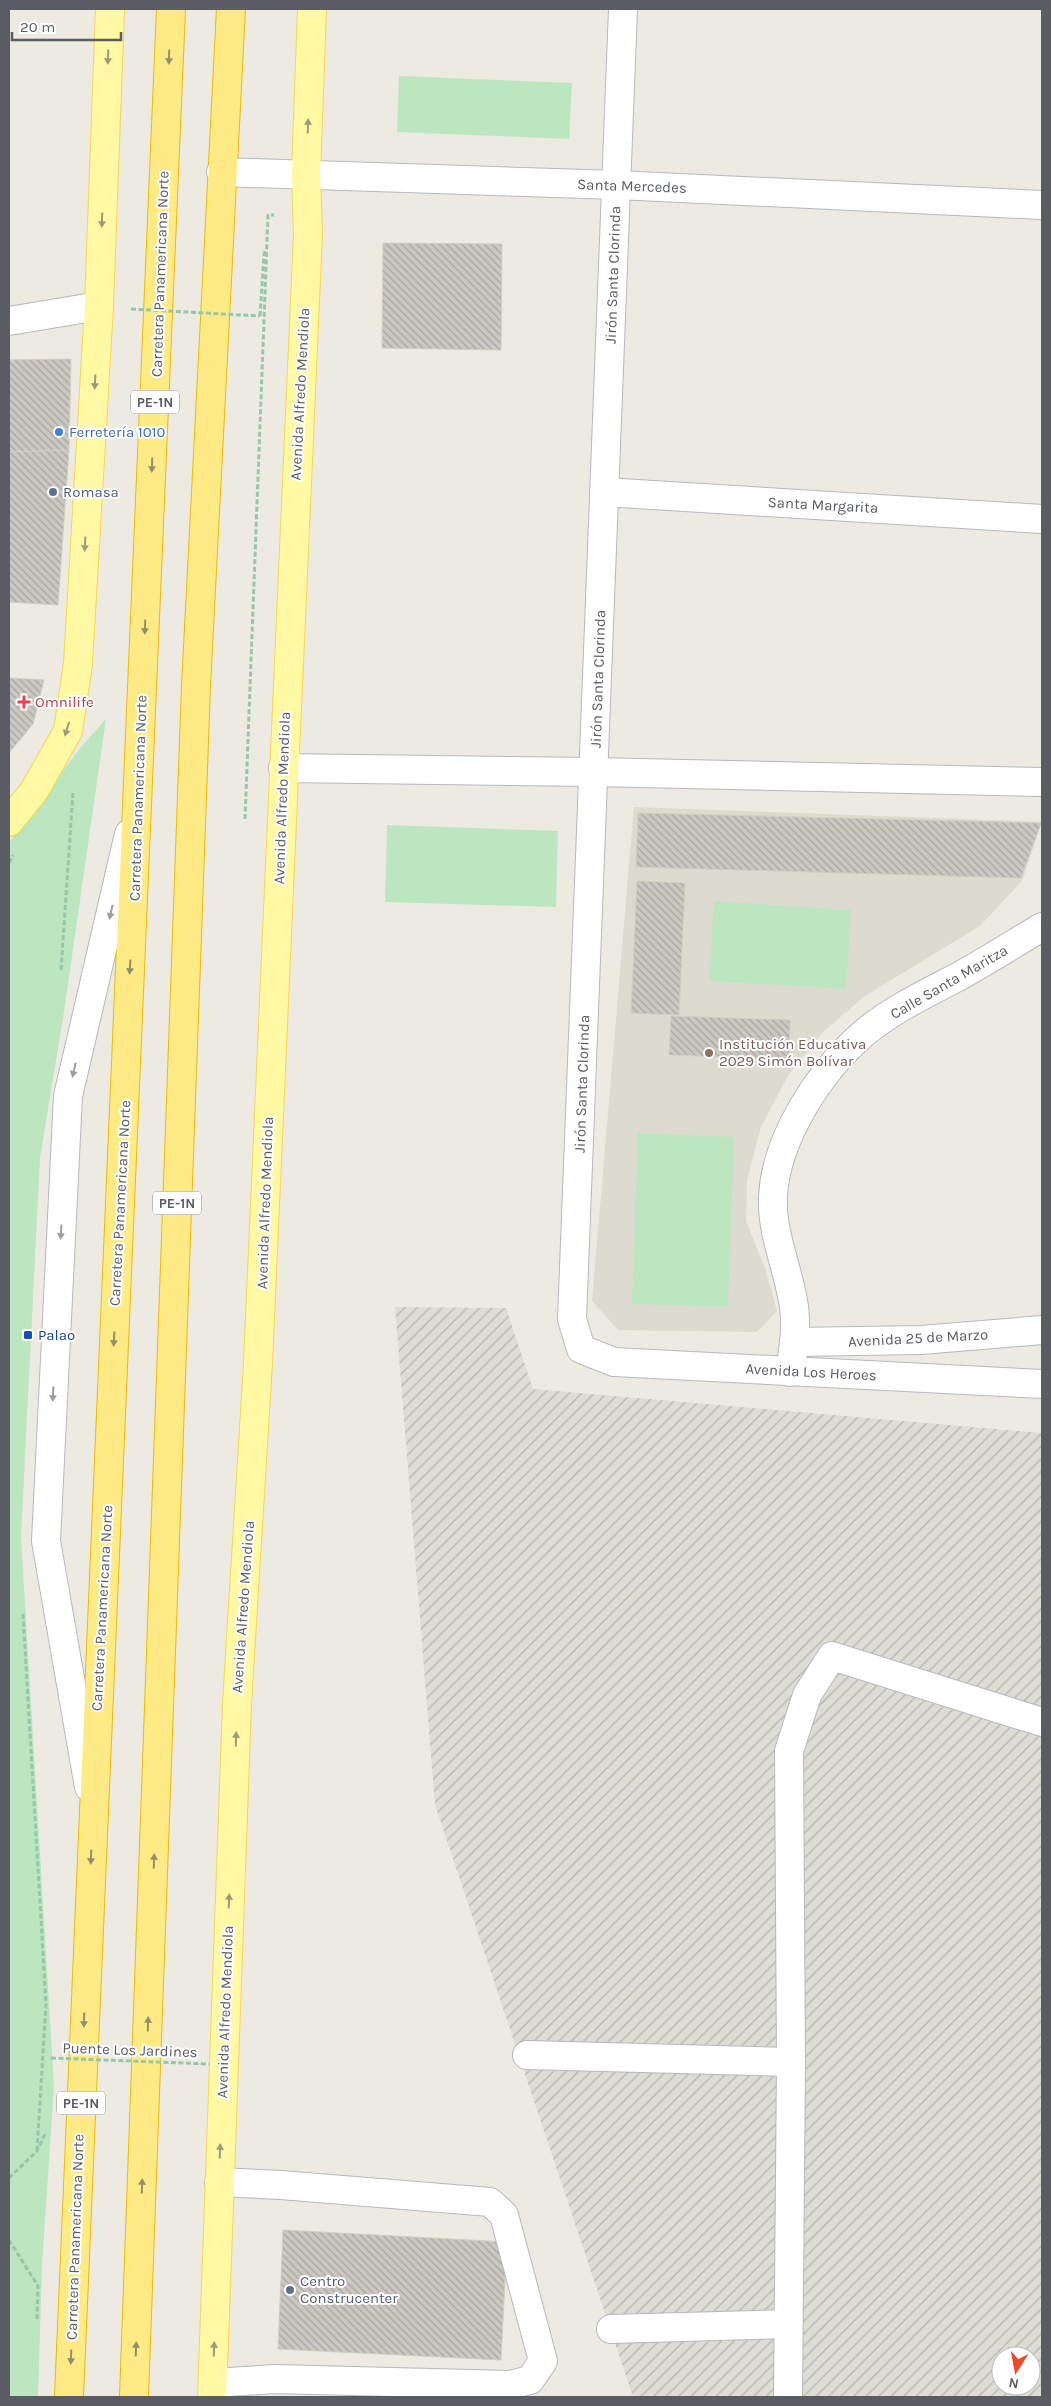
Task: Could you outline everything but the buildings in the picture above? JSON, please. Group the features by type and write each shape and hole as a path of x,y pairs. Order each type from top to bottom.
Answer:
{"highway":[{"name":"Carretera Panamericana Norte","path":"70,2397 93,1809 171,9"},
{"name":"PE-1N","path":"134,2397 196,686 221,172 231,9"}],"main road":[{"path":"9,822 34,791 68,731 78,664 99,306 110,9"},
{"name":"Avenida Alfredo Mendiola","path":"213,2390 237,1704 258,1363 309,215 306,174 312,9"}],"street":[{"name":"Jirón Santa Clorinda","path":"582,1349 572,1320 595,772 623,9"},
{"name":"Santa Mercedes","path":"221,172 617,185 1042,204"},
{"path":"9,321 99,306"},
{"name":"Santa Margarita","path":"604,492 1042,519"},
{"path":"283,768 595,772 1042,782"},
{"path":"93,1809 46,1541 68,1096 138,796"},
{"name":"Calle Santa Maritza","path":"790,1372 794,1342 794,1308 776,1235 773,1196 780,1157 796,1118 823,1078 863,1034 919,996 954,979 1042,927"},
{"name":"Avenida 25 de Marzo","path":"794,1342 921,1340 1042,1330"},
{"name":"Avenida Los Heroes","path":"582,1349 614,1362 1042,1384"},
{"path":"788,2397 791,2062 789,1751 808,1695 832,1656 1042,1722"},
{"path":"527,2055 791,2062"},
{"path":"213,2390 275,2379 510,2385 530,2380 543,2361 504,2215 490,2202 281,2185 219,2182"},
{"path":"612,2329 788,2324"}],"path":[{"path":"245,819 268,215"},
{"path":"131,309 260,316 264,255 267,248"},
{"name":"Puente Los Jardines","path":"51,2058 209,2064"},
{"path":"9,2178 37,2151 46,2133"},
{"path":"9,2240 38,2286 37,2323"}],"shaded area":[{"name":"Institución Educativa 2029 Simón Bolívar","path":"634,807 1042,822 1022,881 980,926 865,996 823,1032 789,1074 761,1127 747,1180 746,1221 765,1268 777,1311 757,1332 618,1330 592,1301"},
{"path":"395,1307 506,1308 533,1389 1042,1433 1042,2397 633,2397 435,1805"}],"green space":[{"path":"399,76 572,83 569,139 397,132"},
{"path":"106,719 64,1012 40,1158 21,1537 54,2086 42,2265 38,2397 9,2397 9,843 81,747"},
{"path":"387,825 558,831 556,907 385,902"},
{"path":"714,901 851,910 846,989 709,981"},
{"path":"638,1133 734,1137 728,1307 632,1304"}],"place":[{"name":"Ferretería 1010","path":"59,432"},
{"name":"Romasa","path":"53,492"},
{"name":"Omnilife","path":"24,702"},
{"name":"Institución Educativa 2029 Simón Bolívar","path":"709,1053"},
{"name":"Palao","path":"28,1335"},
{"name":"Centro Construcenter","path":"290,2290"}]}
